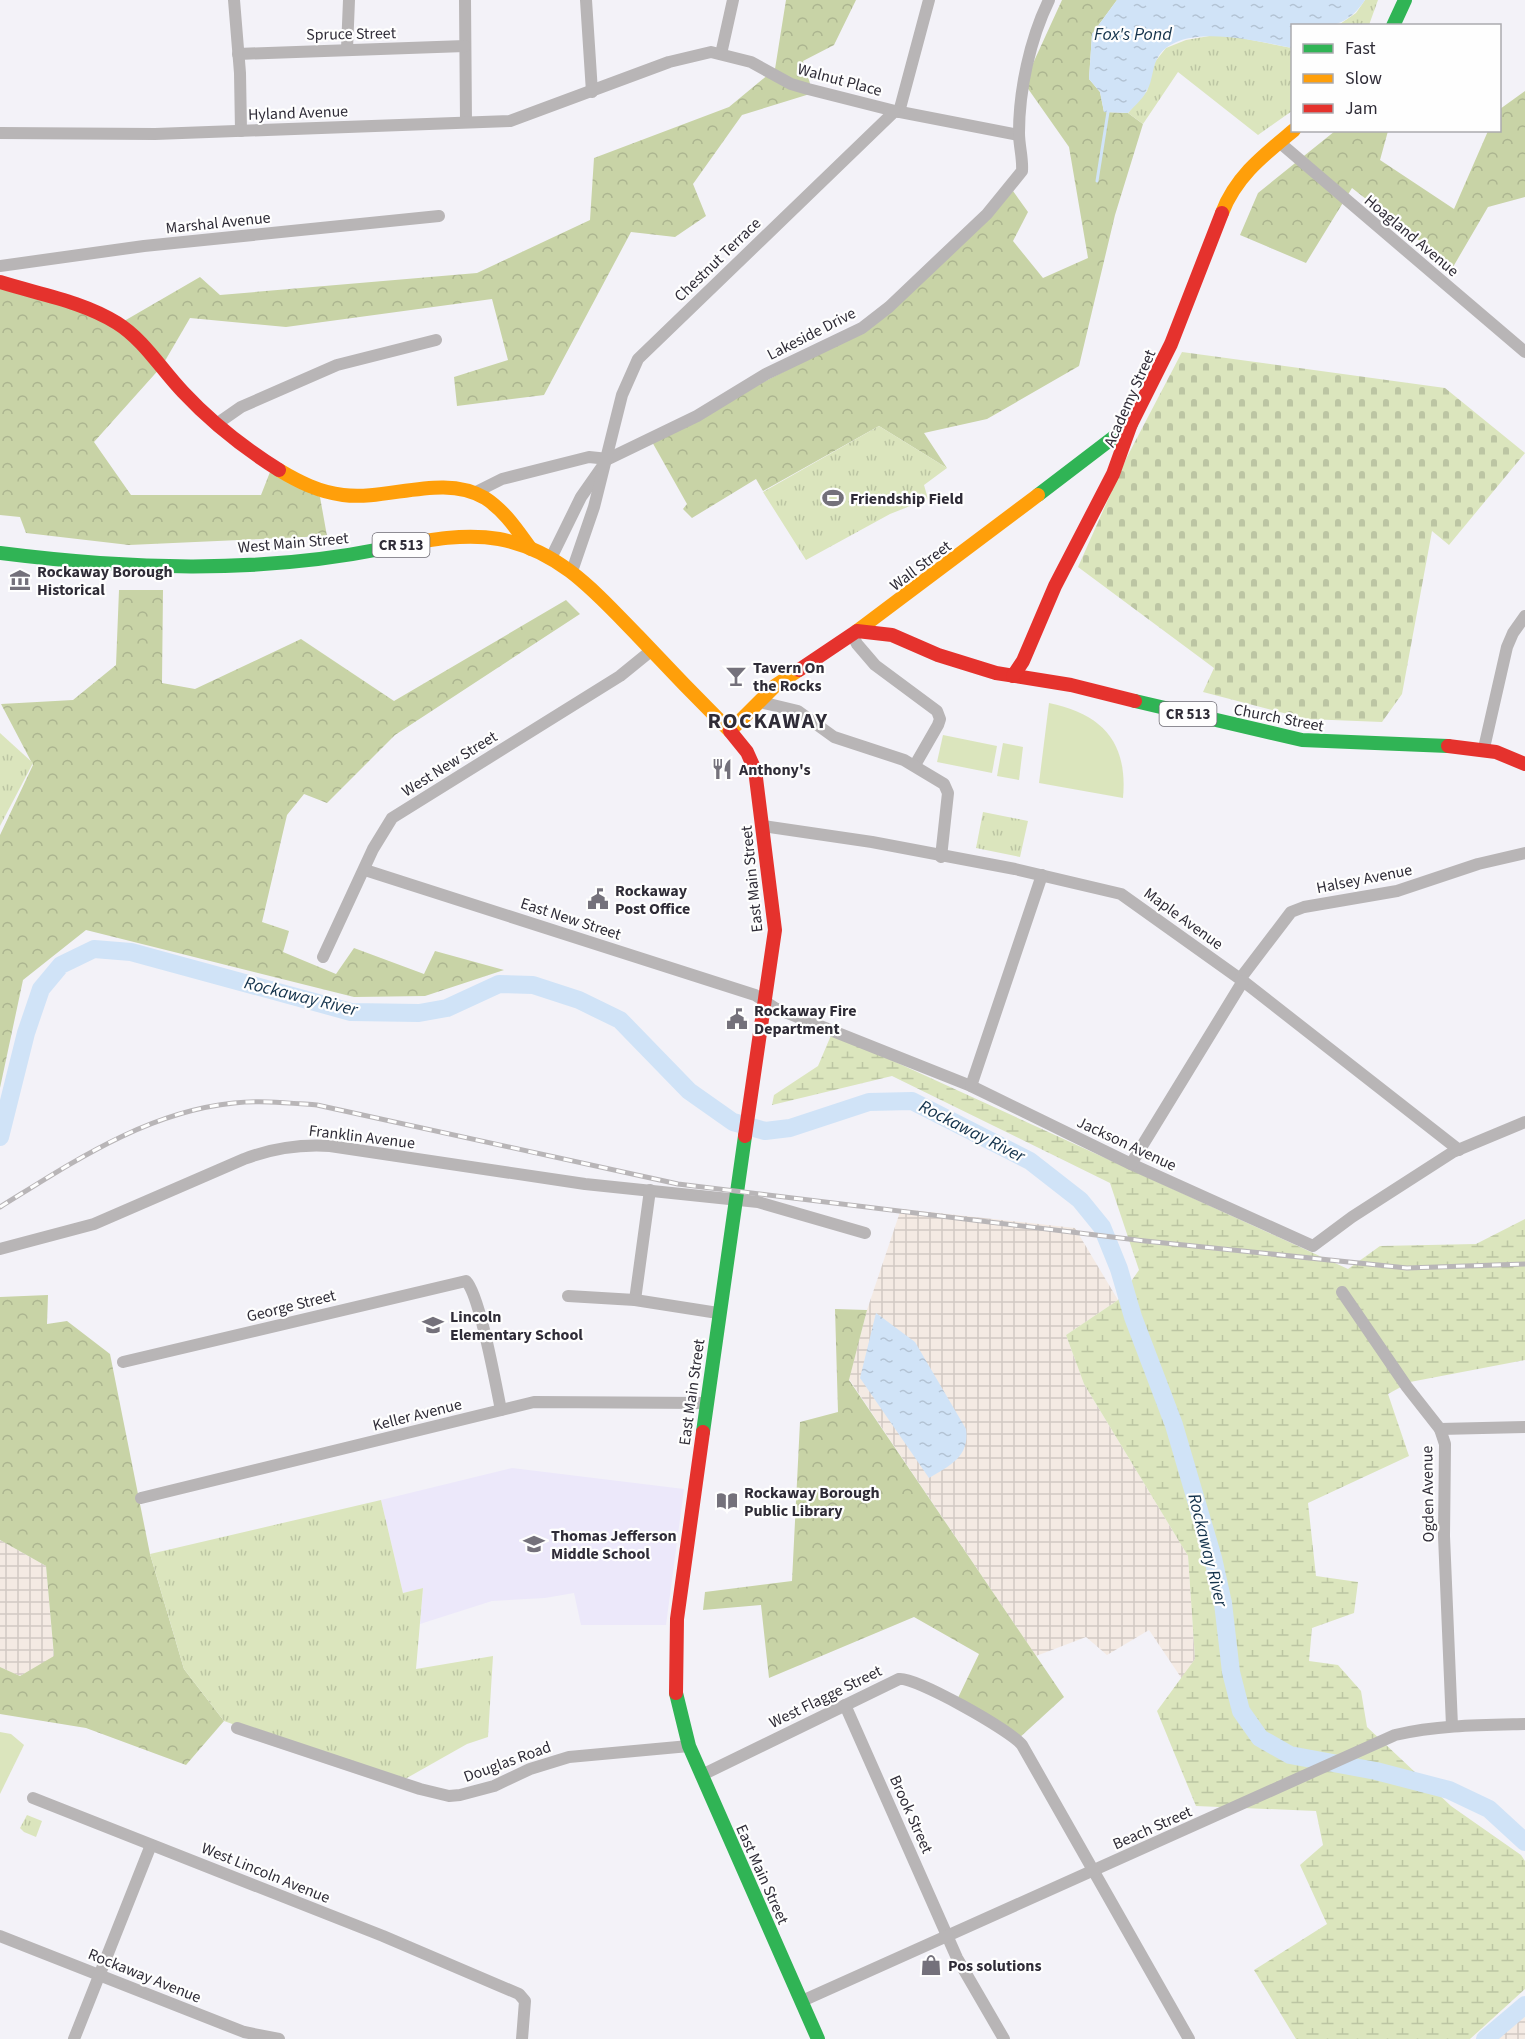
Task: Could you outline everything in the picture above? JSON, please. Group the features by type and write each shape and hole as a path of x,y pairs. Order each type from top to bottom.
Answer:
{"street":[{"path":"234,0 241,131"},
{"path":"347,49 349,0"},
{"path":"465,0 466,122"},
{"path":"586,0 592,92"},
{"path":"721,54 733,0"},
{"path":"897,112 929,0"},
{"name":"Lakeside Drive","path":"476,492 502,479 589,457 608,459 697,416 766,374 862,328 889,308 1008,191 1022,171 1019,135 1027,70 1036,35 1049,0"},
{"path":"1394,24 1405,0"},
{"name":"Spruce Street","path":"238,54 465,46"},
{"name":"Walnut Place","path":"592,92 692,55 721,54 752,62 799,87 897,112 1019,135"},
{"name":"Hyland Avenue","path":"0,133 155,134 510,121 592,92"},
{"name":"Chestnut Terrace","path":"572,571 608,459 609,442 622,395 638,359 897,112"},
{"name":"Academy Street","path":"1014,676 1023,661 1055,586 1115,469 1131,424 1171,344 1230,192 1246,171 1292,132"},
{"name":"Hoagland Avenue","path":"1279,142 1525,352"},
{"name":"Marshal Avenue","path":"0,266 144,246 439,216"},
{"path":"0,282 116,321 138,340 193,403 277,470 315,490 349,495 435,489 476,492 504,512 521,530 531,549"},
{"path":"218,423 241,407 337,365 436,340"},
{"name":"Wall Street","path":"730,731 802,665 884,613 1131,424"},
{"path":"1090,456 1115,469"},
{"name":"Chestnut Terrace","path":"551,558 581,497 608,459"},
{"name":"West Main Street","path":"0,553 82,564 152,568 342,556 447,536 486,537 531,549 572,571 606,602 730,731"},
{"path":"884,613 892,634"},
{"path":"1484,748 1507,647 1513,633 1525,616"},
{"path":"854,632 857,644 875,665 937,711 940,719 938,725 915,765"},
{"name":"Church Street","path":"854,632 892,634 957,661 1014,676 1071,685 1312,742 1484,748 1525,764"},
{"name":"West New Street","path":"323,957 374,849 392,818 620,676 652,650"},
{"path":"760,702 798,711 834,737 915,765 948,787 941,857"},
{"name":"East Main Street","path":"730,731 752,760 763,826 775,930 718,1313 682,1576 674,1660 674,1698 689,1746 819,2039"},
{"name":"Maple Avenue","path":"763,826 872,842 1042,875 1121,894 1241,980 1459,1150"},
{"name":"Halsey Avenue","path":"1131,1164 1241,980 1291,912 1304,907 1397,891 1478,864 1525,853"},
{"name":"East New Street","path":"365,870 562,931 755,995 765,1001"},
{"path":"971,1086 1042,875"},
{"name":"Jackson Avenue","path":"765,1001 775,1008 971,1086 1131,1164 1313,1246 1352,1217 1459,1150"},
{"path":"1459,1150 1525,1122"},
{"name":"Franklin Avenue","path":"0,1249 77,1230 244,1159 266,1151 298,1145 330,1146 585,1184 758,1202 865,1233"},
{"path":"635,1300 650,1190"},
{"name":"George Street","path":"123,1362 466,1281 471,1287 501,1410"},
{"name":"Ogden Avenue","path":"1342,1292 1407,1387 1440,1429 1445,1444 1444,1536 1452,1726"},
{"path":"568,1296 635,1300 718,1313"},
{"name":"Keller Avenue","path":"141,1498 534,1402 706,1403"},
{"path":"1440,1429 1525,1427"},
{"name":"West Flagge Street","path":"702,1775 899,1679 907,1678 1012,1734 1022,1745 1094,1871"},
{"name":"Brook Street","path":"845,1705 947,1936 1004,2039"},
{"name":"Beach Street","path":"802,2001 1395,1735 1423,1728 1525,1724"},
{"name":"Douglas Road","path":"237,1728 420,1790 449,1796 478,1791 530,1769 569,1757 689,1746"},
{"name":"West Lincoln Avenue","path":"33,1798 383,1936 519,1994 523,1999 522,2039"},
{"path":"74,2039 101,1976 112,1941 151,1845"},
{"path":"1094,1871 1190,2039"},
{"name":"Rockaway Avenue","path":"0,1936 244,2032 279,2039"}],"shaded area":[{"path":"901,1209 1075,1228 1118,1300 1066,1335 1084,1384 1188,1556 1195,1659 1182,1679 1149,1630 1107,1655 1086,1637 1036,1656 849,1379 867,1310"},
{"name":"Thomas Jefferson Middle School","path":"512,1468 684,1489 666,1625 581,1625 574,1593 545,1598 492,1601 420,1624 423,1588 403,1593 381,1500"},
{"path":"0,1540 46,1566 54,1657 20,1676 0,1667"},
{"path":"1525,2013 1525,2039 1498,2039"}],"green space":[{"path":"786,0 856,0 834,45 803,61 813,93 742,115 693,184 706,216 675,237 631,232 544,395 457,406 454,377 508,360 492,299 286,327 190,318 162,366 94,442 131,495 261,495 270,472 320,497 327,536 129,545 26,533 20,517 0,515 0,282 119,324 200,277 220,295 477,273 590,220 594,158 729,107 775,69"},
{"path":"1062,0 1117,0 1092,34 1089,79 1100,92 1104,112 1128,113 1143,124 1115,215 1079,366 987,419 924,433 947,468 879,426 763,491 756,479 692,518 683,509 687,504 651,440 841,342 1013,191 1028,212 1013,241 1043,278 1088,258 1069,147 1024,83"},
{"path":"1365,0 1378,0 1369,24 1340,24 1356,13"},
{"path":"1221,34 1291,48 1291,112 1258,135 1178,72 1143,124 1128,113 1147,91 1154,63 1166,48 1186,40"},
{"path":"1525,91 1525,197 1488,207 1453,267 1352,188 1306,263 1240,235 1258,193 1334,132 1388,132 1380,160 1454,209 1488,132 1501,132 1501,108"},
{"path":"1182,352 1445,388 1525,453 1449,545 1432,531 1402,694 1382,722 1307,719 1203,692 1214,668 1078,567 1127,457"},
{"path":"879,426 947,468 924,485 928,499 890,514 806,560 763,492"},
{"path":"119,590 163,590 162,683 195,689 301,639 394,701 566,600 580,614 395,735 327,803 304,794 287,815 262,922 289,931 283,952 336,974 354,948 424,974 435,951 504,970 425,996 354,997 86,930 23,980 0,1088 0,835 33,765 1,704 73,700 116,665"},
{"path":"1049,703 1084,715 1108,734 1121,762 1123,798 1039,783"},
{"path":"0,733 33,763 0,826"},
{"path":"943,735 997,746 992,773 937,762"},
{"path":"1003,743 1023,747 1019,780 997,776"},
{"path":"983,812 1028,821 1020,857 976,848"},
{"path":"832,1033 1348,1269 1380,1246 1476,1244 1525,1219 1525,1360 1410,1382 1388,1394 1409,1456 1308,1503 1316,1576 1358,1582 1354,1613 1312,1628 1309,1661 1338,1665 1361,1691 1367,1727 1451,1806 1521,1855 1525,1861 1525,1989 1470,2039 1296,2039 1254,1970 1327,1924 1300,1865 1323,1845 1316,1811 1196,1806 1157,1711 1195,1659 1188,1556 1084,1384 1066,1335 1118,1300 1139,1270 1110,1183 892,1076 772,1105 774,1095 818,1066"},
{"path":"48,1295 47,1324 67,1321 110,1354 150,1554 184,1669 224,1721 186,1765 86,1728 0,1714 0,1667 20,1676 54,1656 46,1566 0,1540 0,1297"},
{"path":"835,1309 867,1310 849,1380 1064,1697 1018,1739 956,1702 979,1654 914,1617 769,1678 761,1605 703,1610 705,1592 792,1581 800,1422 838,1412"},
{"path":"381,1500 403,1593 423,1588 416,1669 493,1656 488,1737 467,1744 398,1783 224,1721 184,1669 150,1554"},
{"path":"0,1732 11,1734 24,1745 0,1794"},
{"path":"27,1815 42,1821 36,1837 20,1828"}],"water":[{"name":"Fox's Pond","path":"1117,0 1365,0 1350,17 1336,24 1291,24 1291,48 1243,39 1204,36 1172,44 1160,54 1155,63 1149,87 1128,113 1104,112 1100,92 1089,79 1092,34"},
{"path":"876,1313 915,1342 966,1429 965,1446 962,1453 951,1464 929,1478 860,1378"}],"waterway":[{"path":"1097,181 1108,112"},
{"name":"Rockaway River","path":"0,1137 26,1033 41,989 61,965 94,949 131,952 351,1012 419,1013 447,1008 499,984 533,985 579,1000 620,1020 689,1091 733,1122 765,1131 790,1128 869,1102 912,1101 1030,1161 1080,1200 1102,1227 1174,1425 1213,1558 1223,1603 1231,1672 1241,1711 1260,1738 1290,1755 1376,1771 1449,1790 1489,1809 1525,1842"},
{"name":"Rockaway River","path":"1485,2039 1525,2005"}],"railway":[{"path":"0,1207 111,1141 141,1128 202,1108 244,1102 275,1102 317,1105 678,1184 1145,1241 1407,1268 1525,1264"}],"traffic: fast":[{"path":"1394,24 1405,0"},
{"path":"1038,495 1131,424"},
{"path":"0,553 95,563 191,566 286,562 381,549"},
{"path":"1135,701 1302,740 1448,746"},
{"path":"703,1432 745,1136"},
{"path":"676,1693 689,1746 818,2039"}],"traffic: slow":[{"path":"1222,213 1243,177 1292,132"},
{"path":"279,470 310,486 343,495 360,496 433,488 469,491 485,498 499,509 531,549"},
{"path":"857,631 1038,495"},
{"path":"381,549 440,539 484,537 521,545 541,553 559,563 592,590 730,731 776,685 799,670"}],"traffic: jam":[{"path":"1013,676 1023,661 1055,586 1113,474 1131,424 1171,344 1222,213"},
{"path":"0,282 75,304 117,323 144,346 175,383 216,424 279,470"},
{"path":"799,670 857,631 892,635 938,655 996,673 1071,685 1135,701"},
{"path":"730,731 747,752 755,770 775,930 745,1136"},
{"path":"1448,746 1496,752 1525,764"},
{"path":"676,1693 677,1619 703,1432"}],"place":[{"name":"Friendship Field","path":"833,498"},
{"name":"Rockaway Borough Historical","path":"20,580"},
{"name":"Tavern On the Rocks","path":"736,676"},
{"name":"Anthony's","path":"722,769"},
{"name":"Rockaway Post Office","path":"598,899"},
{"name":"Rockaway Fire Department","path":"737,1019"},
{"name":"Lincoln Elementary School","path":"433,1325"},
{"name":"Rockaway Borough Public Library","path":"727,1501"},
{"name":"Thomas Jefferson Middle School","path":"534,1544"},
{"name":"Pos solutions","path":"931,1965"}],"district":[{"name":"ROCKAWAY","path":"768,720"}]}
